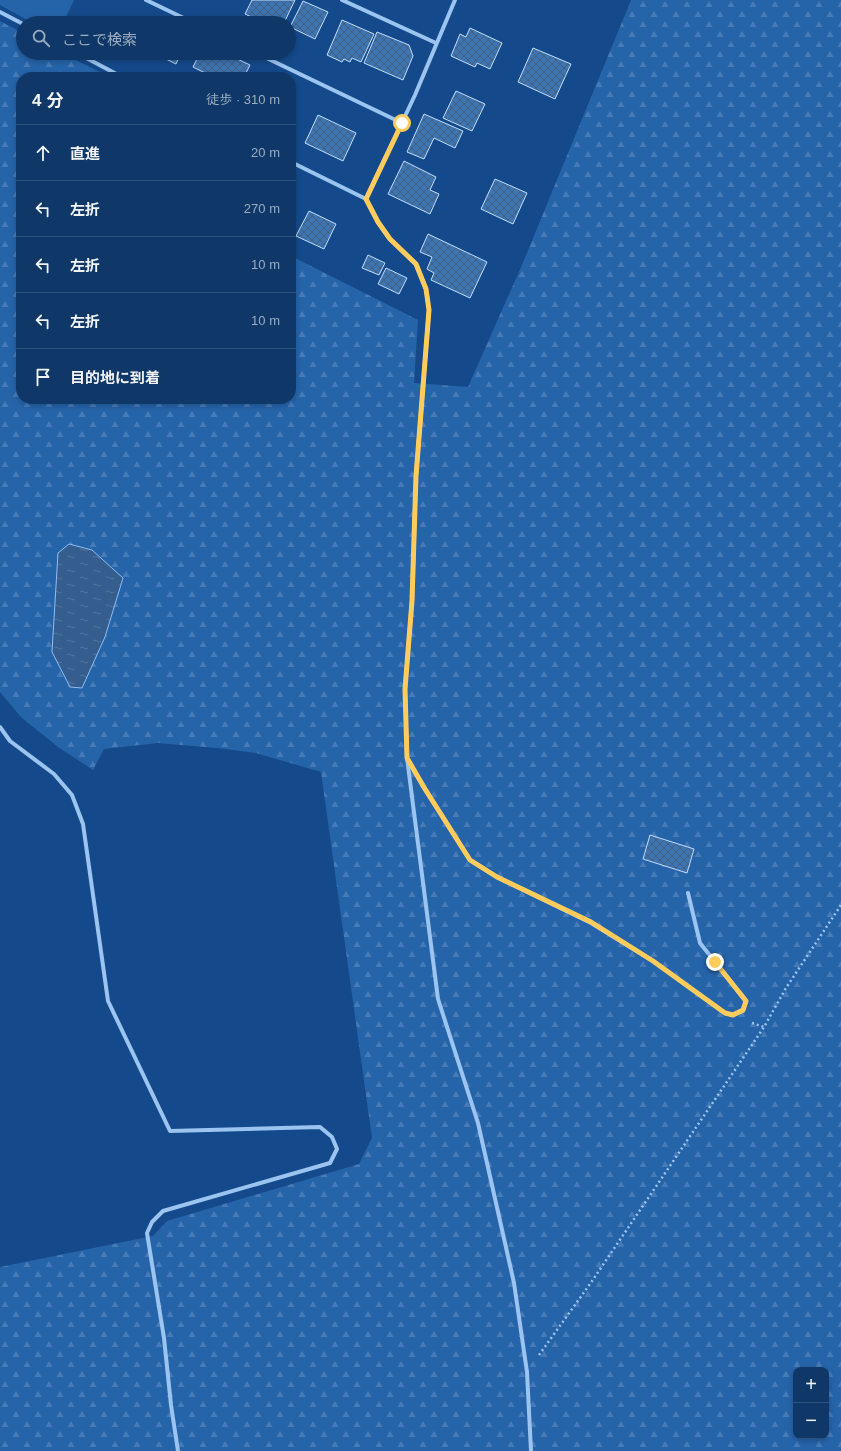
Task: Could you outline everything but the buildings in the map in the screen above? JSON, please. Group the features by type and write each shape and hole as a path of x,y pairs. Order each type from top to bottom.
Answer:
{"street":[{"path":"146,0 179,16"},
{"path":"342,0 436,43"},
{"path":"366,199 402,123 454,0"},
{"path":"0,12 16,20"},
{"path":"90,60 113,72"},
{"path":"271,60 296,72"},
{"path":"296,72 402,123"},
{"path":"296,164 366,199 378,222 390,239 416,264 426,289 429,310 416,476 412,601 405,689 407,758 438,999 478,1123 514,1283 527,1372 531,1451"},
{"path":"0,727 10,741 54,774 72,794 83,824 108,1000 170,1131 320,1127 332,1137 337,1149 330,1163 163,1211 152,1222 147,1232 164,1338 171,1405 178,1451"},
{"path":"407,758 470,860 497,877 591,922 653,961 725,1013 733,1015 743,1010 746,1001 700,943 688,893"}],"path":[{"path":"527,1372 590,1284 764,1027 786,988 841,905"}],"green space":[{"path":"0,0 74,0 66,16 20,16 0,5"},
{"path":"631,0 841,0 841,1451 0,1451 0,1267 153,1236 167,1221 359,1164 372,1138 321,772 256,753 158,743 104,749 93,770 58,747 21,717 0,692 0,21 16,29 16,60 76,60 99,72 16,72 16,404 296,404 296,259 418,320 414,383 468,387 522,265"}],"water":[{"path":"69,544 92,550 123,578 105,637 82,688 70,687 52,652 58,553"}],"route":[{"path":"402,123 366,199 378,222 390,239 416,264 426,289 429,310 416,476 412,601 405,689 407,758 451,832 470,860 497,877 591,922 653,961 725,1013 733,1015 743,1010 746,1001 715,962"}]}
